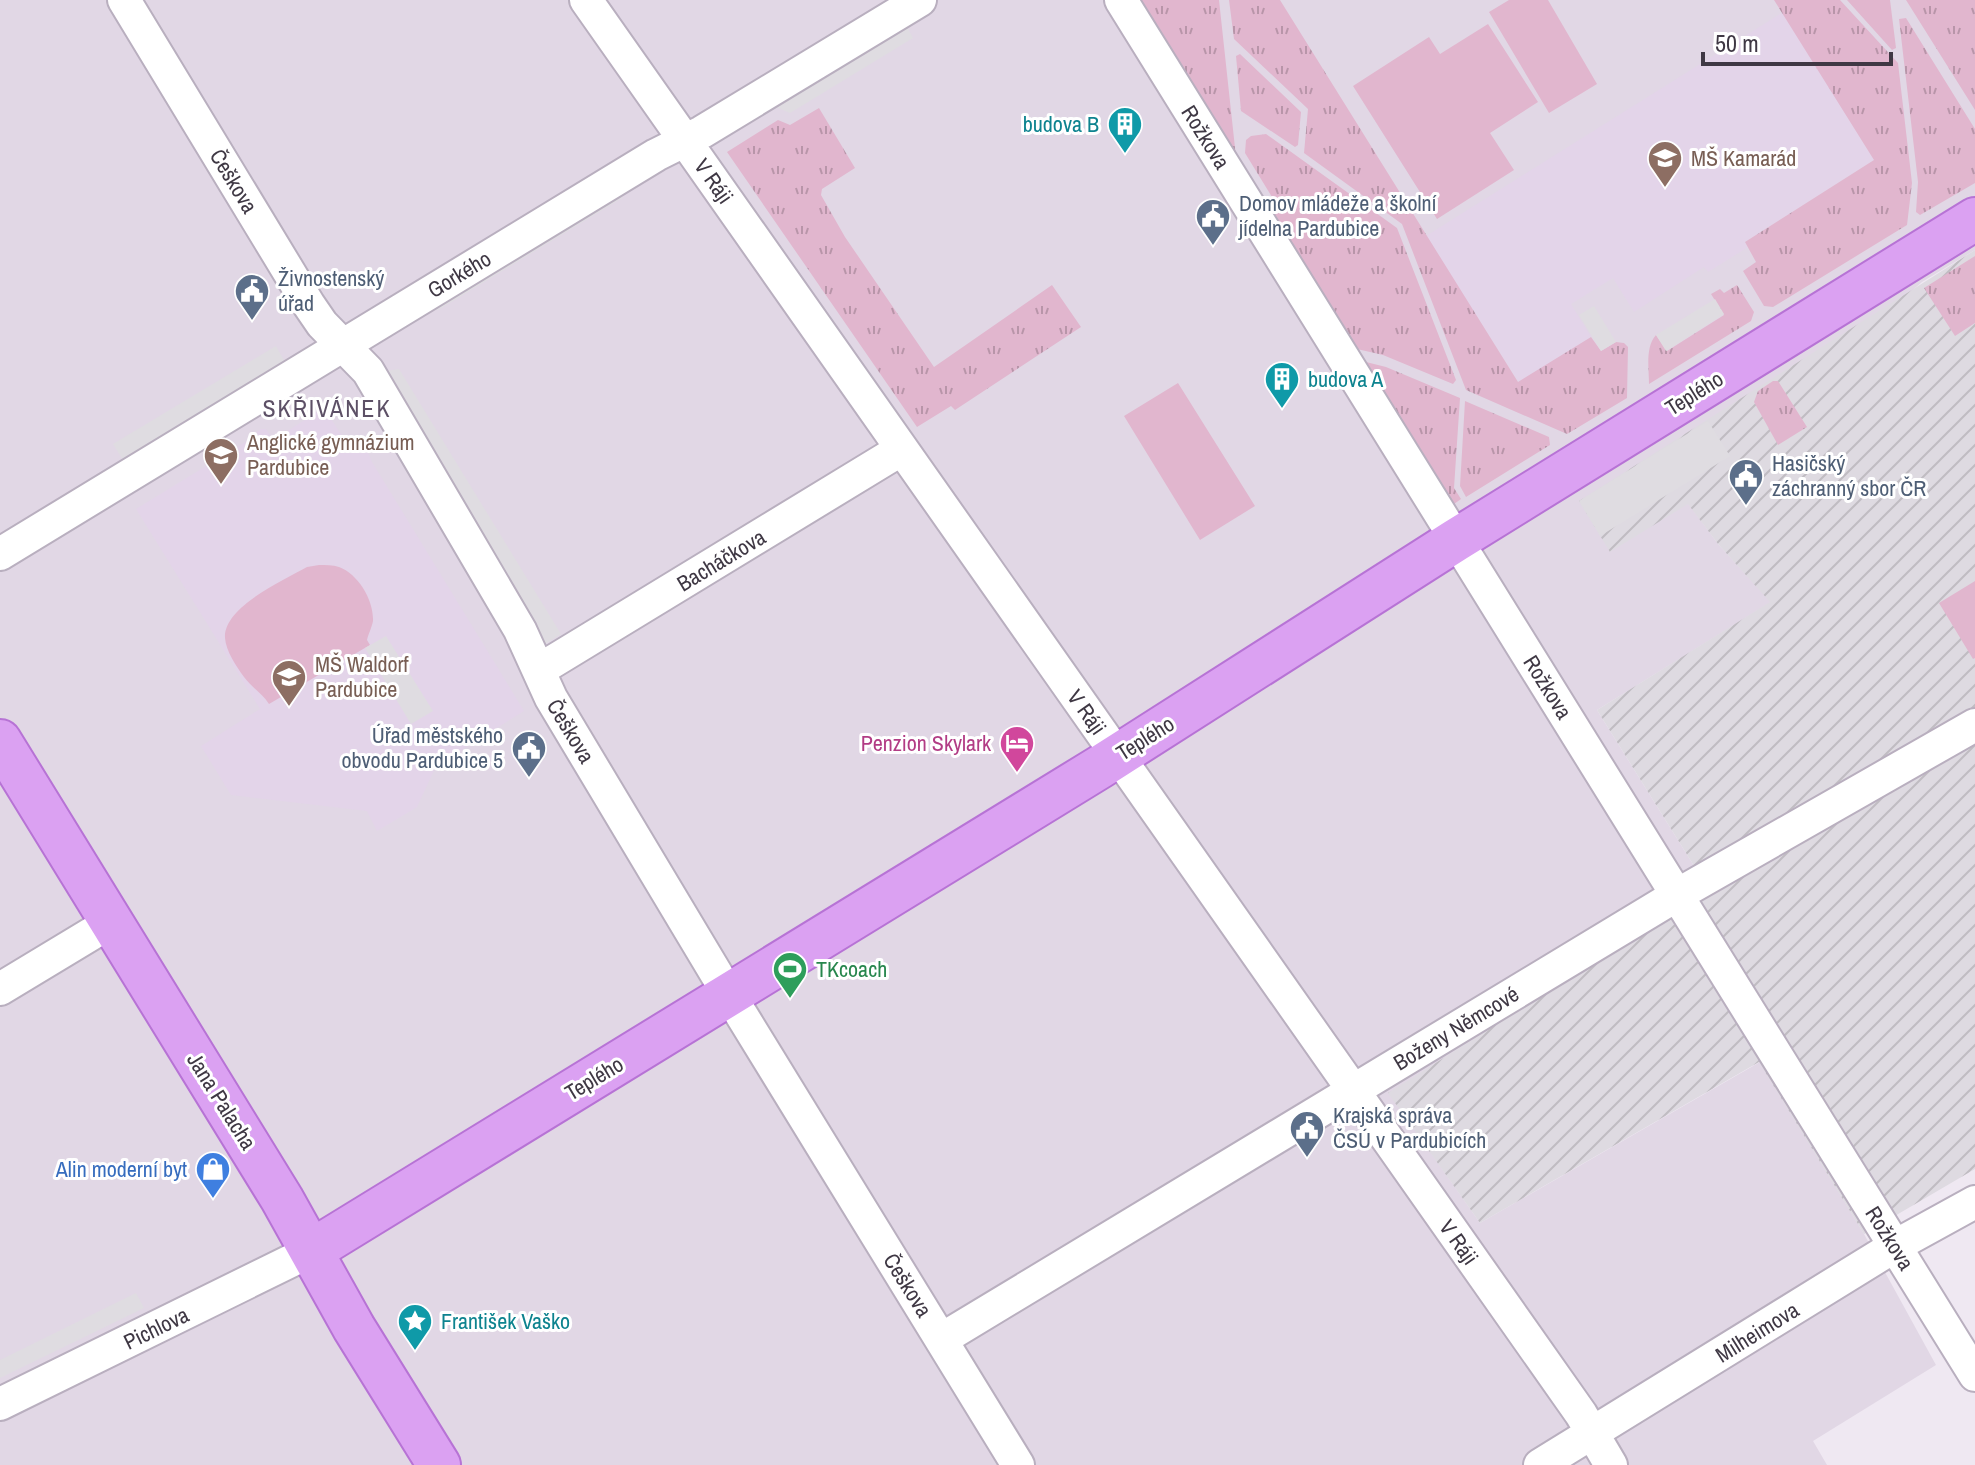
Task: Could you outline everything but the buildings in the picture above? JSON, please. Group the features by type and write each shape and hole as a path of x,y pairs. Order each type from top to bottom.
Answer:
{"main road":[{"name":"Teplého","path":"311,1251 1118,755 1456,540 1975,219"},
{"name":"Jana Palacha","path":"0,741 439,1465"}],"street":[{"name":"Češkova","path":"124,0 309,305 322,324 368,371 520,630 551,698 1018,1465"},
{"name":"V Ráji","path":"586,0 1593,1433 1611,1465"},
{"name":"Gorkého","path":"0,554 656,155 920,0"},
{"name":"Rožkova","path":"1121,0 1975,1375"},
{"name":"Bacháčkova","path":"539,670 902,449"},
{"name":"Boženy Němcové","path":"942,1339 1677,895 1975,725"},
{"path":"0,989 111,922"},
{"name":"Milheimova","path":"1540,1465 1895,1246 1975,1202"},
{"name":"Pichlova","path":"0,1404 311,1251"}],"shaded area":[{"path":"0,0 1975,0 1975,250 1922,282 1610,551 1688,503 1718,544 1771,602 1597,710 1709,890 1389,1093 1480,1223 1760,1062 1864,1234 1936,1365 1813,1441 1827,1465 0,1465"},
{"name":"MŠ Kamarád","path":"1783,12 1874,160 1745,242 1748,247 1708,272 1704,267 1634,312 1613,278 1571,304 1591,337 1519,383 1426,236"},
{"path":"905,23 913,38 790,113 771,105"},
{"path":"624,188 622,198 438,310 427,308"},
{"path":"1975,250 1975,1169 1864,1234 1759,1062 1480,1223 1388,1093 1709,890 1597,710 1770,602 1718,544 1688,504 1610,552 1579,501"},
{"path":"1715,299 1724,314 1666,351 1656,335"},
{"path":"1594,306 1616,342 1601,351 1579,315"},
{"path":"276,346 285,362 123,460 113,444"},
{"path":"399,369 561,634 544,645 380,372"},
{"path":"319,411 326,411 344,439 347,437 353,447 361,442 365,445 372,462 524,711 436,766 417,807 377,831 367,811 231,795 201,746 260,709 136,509 247,441 261,429 266,429 273,440"},
{"path":"1708,421 1730,456 1600,536 1579,501"},
{"path":"386,636 433,711 411,724 365,648"},
{"path":"136,1293 144,1308 0,1378 0,1360"}],"green space":[{"path":"1139,0 1219,0 1236,157"},
{"path":"1229,0 1280,0 1518,382 1591,337 1601,351 1616,342 1628,347 1627,398 1567,434 1466,390 1402,224 1304,153 1308,109 1234,39"},
{"path":"1509,0 1548,0 1597,84 1549,113 1489,12"},
{"path":"1774,0 1840,0 1898,63 1912,183 1907,225 1773,307 1764,306 1743,271 1756,262 1745,242 1874,160"},
{"path":"1847,0 1890,0 1896,48 1892,50"},
{"path":"1906,0 1975,0 1975,110"},
{"path":"1906,18 1975,129 1975,183 1920,215 1916,212 1918,182 1899,19"},
{"path":"1488,24 1538,102 1490,133 1514,170 1437,219 1353,86 1429,37 1440,54"},
{"path":"1240,54 1301,112 1298,145 1295,147 1241,111 1236,56"},
{"path":"819,108 855,168 822,189 821,195 845,237 934,367 1052,285 1081,327 955,410 951,406 917,427 727,152 778,120 790,125"},
{"path":"1266,134 1397,228 1456,380 1453,384 1383,355 1357,349 1272,210 1275,202 1245,153 1246,140"},
{"path":"1975,256 1975,323 1955,336 1924,288"},
{"path":"1737,285 1754,312 1751,321 1649,384 1649,352 1656,335 1667,351 1724,315 1711,294 1720,289 1724,293"},
{"path":"1366,362 1386,367 1460,398 1454,488 1461,499 1454,504"},
{"path":"1778,381 1807,427 1778,445 1754,402 1758,391"},
{"path":"1178,383 1255,506 1200,540 1124,416"},
{"path":"1465,401 1549,437 1550,445 1466,497 1460,486"},
{"path":"319,565 346,570 364,589 373,613 367,640 370,645 269,704 247,681 232,658 225,638 227,627 244,605 270,587 307,567"},
{"path":"1975,581 1975,658 1973,659 1939,603"}],"place":[{"name":"budova B","path":"1125,155"},
{"name":"MŠ Kamarád","path":"1665,189"},
{"name":"Domov mládeže a školní jídelna Pardubice","path":"1213,247"},
{"name":"Živnostenský úřad","path":"252,322"},
{"name":"budova A","path":"1282,410"},
{"name":"Anglické gymnázium Pardubice","path":"221,486"},
{"name":"Hasičský záchranný sbor ČR","path":"1746,507"},
{"name":"MŠ Waldorf Pardubice","path":"289,708"},
{"name":"Penzion Skylark","path":"1017,774"},
{"name":"Úřad městského obvodu Pardubice 5","path":"529,779"},
{"name":"TKcoach","path":"790,1000"},
{"name":"Krajská správa ČSÚ v Pardubicích","path":"1307,1159"},
{"name":"Alin moderní byt","path":"213,1200"},
{"name":"František Vaško","path":"415,1352"}],"district":[{"name":"SKŘIVÁNEK","path":"327,408"}]}
